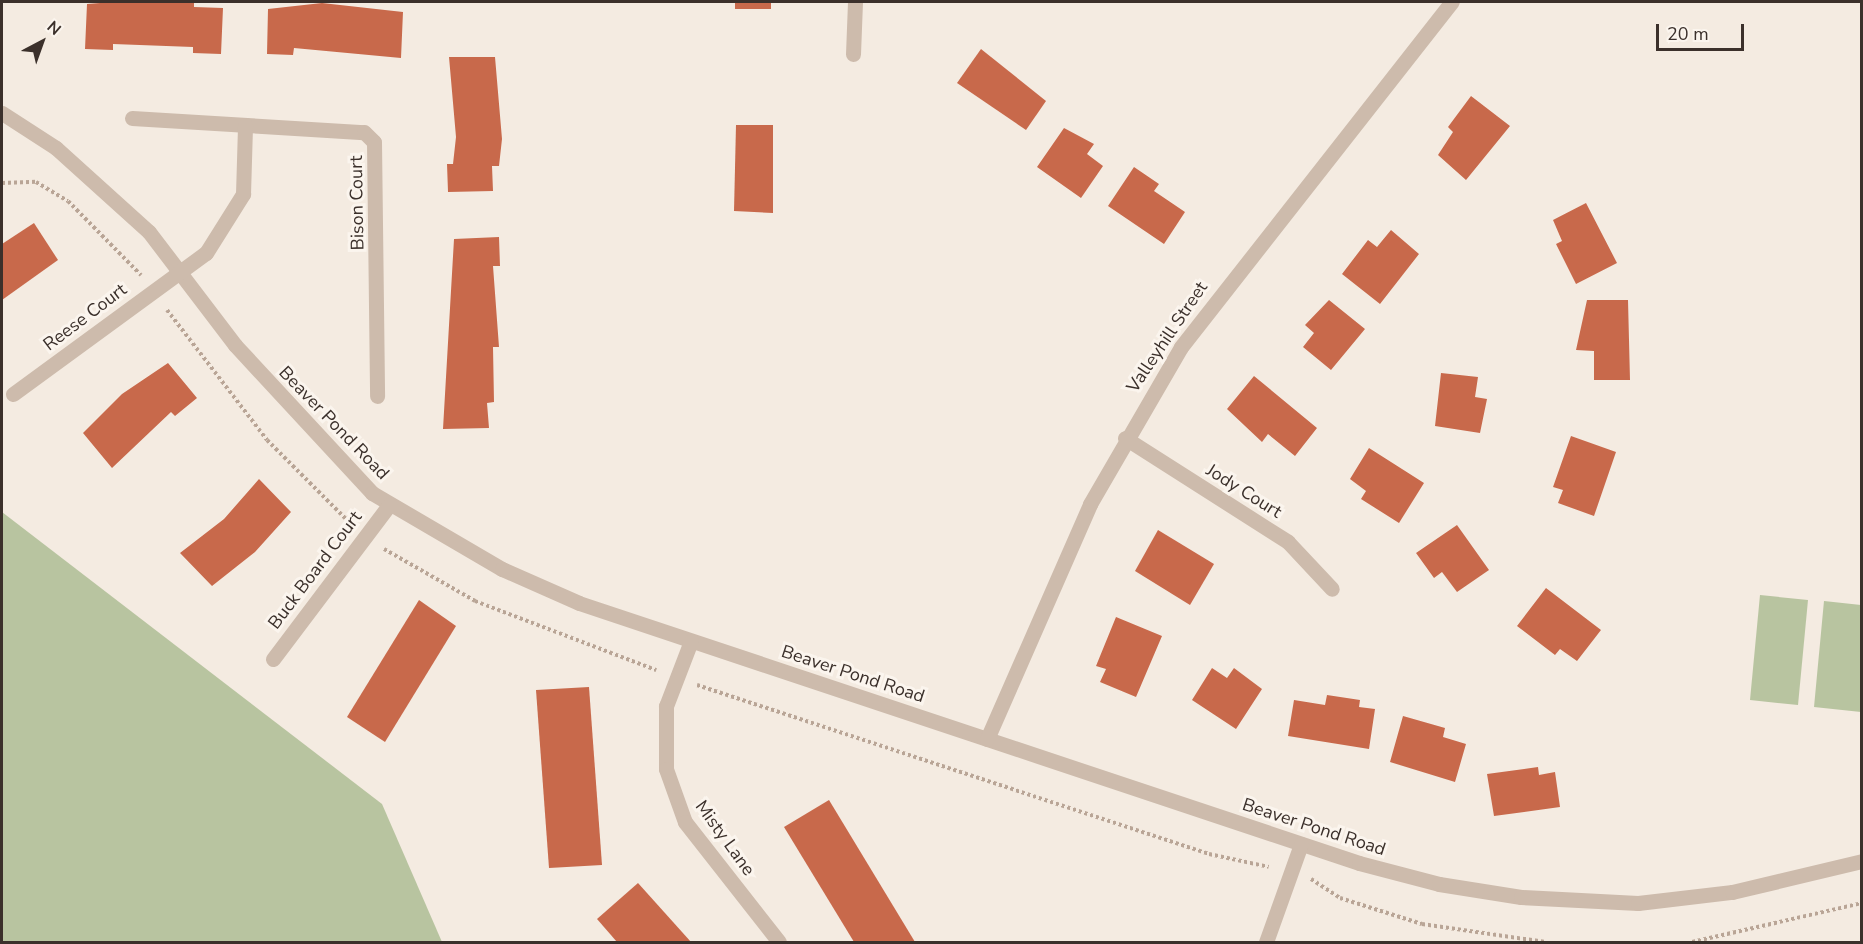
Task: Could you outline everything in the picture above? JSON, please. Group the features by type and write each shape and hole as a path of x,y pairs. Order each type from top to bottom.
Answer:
{"street":[{"path":"853,54 855,2"},
{"name":"Valleyhill Street","path":"987,739 1046,597 1125,438 1240,265 1382,96 1452,2"},
{"name":"Beaver Pond Road","path":"2,113 105,187 181,273 309,429 389,505 502,569 579,603 1301,844 1440,884 1584,903 1732,892 1862,861"},
{"name":"Bison Court","path":"132,118 364,132 374,142 377,396"},
{"path":"181,273 227,225 243,194 245,125"},
{"name":"Reese Court","path":"14,394 181,273"},
{"name":"Jody Court","path":"1125,438 1288,542 1332,589"},
{"name":"Buck Board Court","path":"273,659 389,505"},
{"name":"Misty Lane","path":"691,641 666,706 666,769 686,822 779,942"},
{"path":"1266,942 1301,844"}],"path":[{"path":"2,183 31,181 46,186 76,207 133,264"},
{"path":"167,309 267,440 347,520"},
{"path":"386,550 505,614 654,669"},
{"path":"701,686 1209,854 1262,864"},
{"path":"1322,882 1340,898 1422,924 1546,942"},
{"path":"1692,942 1862,903"}],"green space":[{"path":"2,512 382,804 442,942 2,942"},
{"path":"1760,595 1808,600 1798,705 1750,700"},
{"path":"1824,601 1861,605 1861,712 1814,707"}],"building":[{"path":"194,2 194,7 223,8 221,54 193,53 193,47 113,44 113,50 85,49 87,4"},
{"path":"735,2 771,2 771,9 735,9"},
{"path":"322,3 403,12 401,58 294,48 293,55 267,54 268,9"},
{"path":"981,49 1046,101 1026,130 957,83"},
{"path":"449,57 495,57 502,139 499,166 492,166 493,191 448,192 447,164 453,164 456,137"},
{"path":"1471,96 1510,126 1466,180 1438,155 1453,132 1448,127"},
{"path":"736,125 773,125 773,213 734,211"},
{"path":"1064,128 1094,144 1087,154 1103,166 1081,198 1037,167"},
{"path":"1134,167 1159,184 1154,191 1185,212 1164,244 1108,206"},
{"path":"1586,203 1617,263 1576,284 1556,244 1562,241 1553,220"},
{"path":"34,223 58,260 2,300 2,244"},
{"path":"1391,230 1419,254 1380,304 1342,274 1368,240 1377,247"},
{"path":"499,237 500,266 493,266 499,347 493,347 494,402 487,403 489,428 443,429 454,239"},
{"path":"1329,300 1365,329 1331,370 1303,347 1314,333 1305,325"},
{"path":"1587,300 1628,300 1630,380 1594,380 1594,351 1576,350"},
{"path":"168,363 197,398 175,416 171,412 112,468 83,433 122,394"},
{"path":"1441,373 1478,377 1475,397 1487,399 1480,433 1435,426"},
{"path":"1254,376 1317,428 1295,456 1268,434 1262,442 1227,409"},
{"path":"1571,436 1616,452 1594,516 1558,503 1563,490 1553,487"},
{"path":"1369,448 1424,483 1399,523 1361,499 1366,491 1350,479"},
{"path":"259,479 291,512 255,552 212,586 180,553 224,519"},
{"path":"1457,525 1489,570 1457,592 1442,572 1434,578 1416,553"},
{"path":"1158,530 1214,564 1190,605 1135,571"},
{"path":"1546,588 1601,630 1577,661 1560,649 1555,655 1517,626"},
{"path":"419,600 456,626 385,742 347,717"},
{"path":"1116,617 1162,636 1136,697 1100,682 1106,669 1096,666"},
{"path":"1212,668 1227,678 1234,668 1262,689 1236,729 1192,700"},
{"path":"589,687 602,865 549,868 536,690"},
{"path":"1327,695 1360,700 1359,707 1375,709 1369,749 1288,736 1294,700 1325,705"},
{"path":"1403,716 1445,728 1443,737 1466,744 1455,782 1390,762"},
{"path":"1538,767 1539,775 1555,772 1560,807 1494,816 1487,774"},
{"path":"829,800 915,942 854,942 784,827"},
{"path":"638,883 691,942 617,942 597,919"}]}
